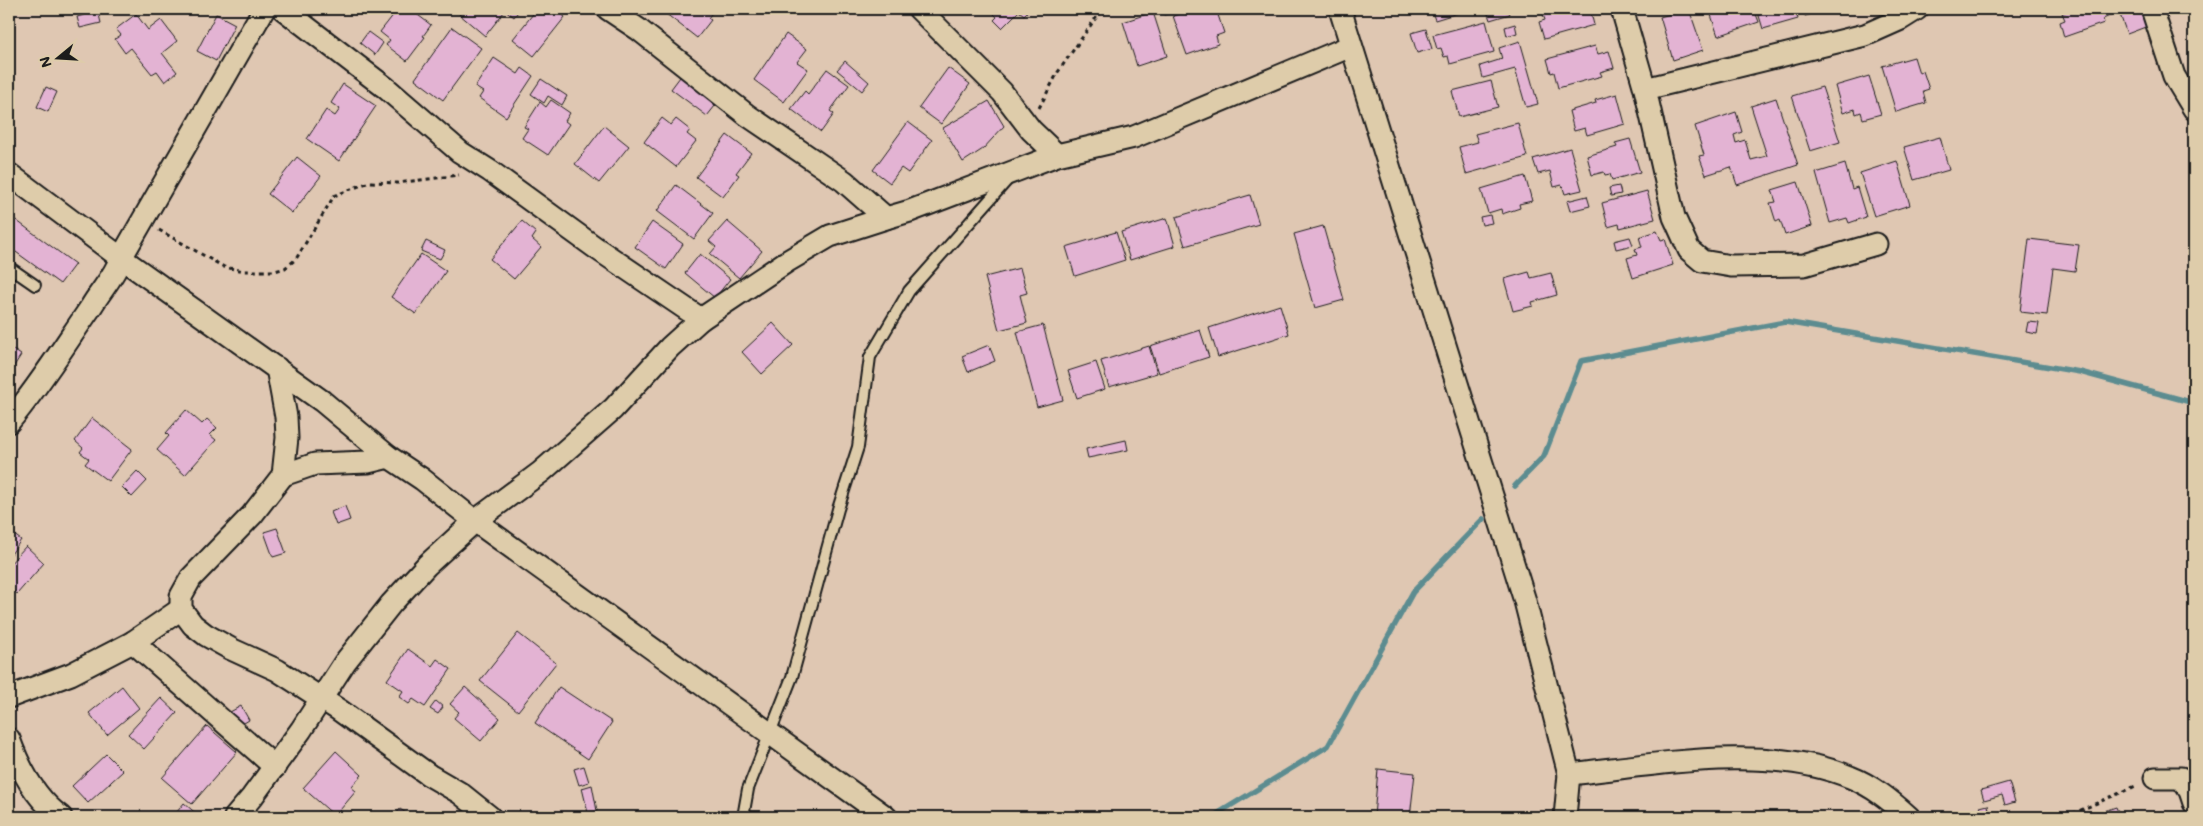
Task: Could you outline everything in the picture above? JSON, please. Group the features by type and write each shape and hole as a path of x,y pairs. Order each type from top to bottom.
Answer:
{"street":[{"path":"9,422 55,361 91,306 115,274 121,258 264,9"},
{"path":"283,9 386,88 460,152 490,170 596,248 701,319"},
{"path":"608,9 638,29 747,115 844,181 886,218"},
{"path":"919,9 1002,92 1031,130 1057,155"},
{"path":"1340,9 1525,602 1569,774 1565,817"},
{"path":"1622,9 1645,89 1674,217 1689,250 1702,261 1732,266 1804,265 1876,244"},
{"path":"1645,89 1865,35 1901,20 1917,9"},
{"path":"2152,9 2174,76 2194,109"},
{"path":"235,817 275,767 345,662 391,604 427,565 475,521 541,472 613,409 670,347 701,319 786,262 830,236 910,211 1057,155 1134,137 1351,46"},
{"path":"9,174 121,258 322,401 389,457 422,479 475,521 886,817"},
{"path":"277,368 286,417 287,438 283,475 252,515 192,578 181,596 182,609 189,620 206,636 277,670 339,710 429,775 460,793 490,817"},
{"path":"283,475 315,464 368,462 389,457"},
{"path":"9,696 71,674 134,642 182,609"},
{"path":"134,642 275,767"},
{"path":"9,739 26,776 52,811 60,817"},
{"path":"1569,774 1700,761 1756,759 1810,765 1851,777 1883,794 1909,817"},
{"path":"2155,778 2181,778 2190,791 2194,804"}],"lane":[{"path":"743,817 748,789 792,677 838,509 858,446 870,357 909,291 1016,170"},
{"path":"9,267 35,285"}],"path":[{"path":"1031,130 1034,118 1058,72 1102,9"},
{"path":"143,221 224,267 244,271 274,271 285,268 296,259 334,196 369,182 398,183 490,170"},
{"path":"2065,817 2155,778"}],"building":[{"path":"398,9 410,9 431,25 423,36 425,37 407,61 386,45 390,40 380,32"},
{"path":"463,9 500,9 504,12 485,36 459,14"},
{"path":"504,9 520,9 514,17"},
{"path":"537,9 546,9 551,13 555,9 565,17 534,56 513,39"},
{"path":"669,9 715,9 708,18 711,20 697,38 665,13"},
{"path":"989,9 1030,9 1024,15 1019,11 1002,28 994,20 997,17"},
{"path":"1162,9 1173,9 1174,12 1164,15"},
{"path":"1194,9 1216,9 1224,33 1216,36 1218,44 1187,55 1173,16"},
{"path":"1431,9 1471,9 1435,20"},
{"path":"1508,9 1510,14 1490,20 1487,11"},
{"path":"1541,9 1590,9 1594,25 1544,39 1539,22 1545,20"},
{"path":"1668,9 1689,9 1703,50 1673,60 1660,17 1670,14"},
{"path":"1709,9 1754,9 1759,22 1718,36"},
{"path":"1757,9 1795,9 1798,19 1763,29"},
{"path":"1803,9 1829,9 1805,16"},
{"path":"2065,9 2108,9 2110,16 2103,19 2104,23 2064,37 2060,22 2065,20 2062,13 2066,12"},
{"path":"2118,9 2142,9 2148,26 2127,34"},
{"path":"98,11 101,23 80,28 77,17"},
{"path":"1153,12 1167,56 1137,66 1123,22"},
{"path":"136,14 148,30 161,20 177,41 162,53 177,72 165,82 157,71 152,74 131,48 125,53 115,39 121,35 116,29"},
{"path":"216,14 235,24 216,61 197,51"},
{"path":"1486,21 1494,52 1450,64 1448,56 1444,57 1441,48 1437,49 1433,35"},
{"path":"1515,24 1517,33 1507,36 1505,27"},
{"path":"452,27 481,48 443,100 415,79"},
{"path":"1426,29 1432,49 1417,53 1411,33"},
{"path":"368,32 383,43 375,55 360,43"},
{"path":"786,34 807,49 797,62 808,69 784,102 754,80"},
{"path":"1520,41 1538,104 1526,107 1515,69 1483,78 1480,66 1502,59 1499,48"},
{"path":"1595,46 1598,54 1609,51 1614,68 1600,72 1602,76 1558,88 1554,72 1551,73 1547,59"},
{"path":"1914,57 1919,73 1923,71 1929,89 1923,91 1926,103 1896,112 1882,66"},
{"path":"494,58 518,74 522,68 533,76 506,117 479,98 483,92 475,87"},
{"path":"845,61 869,82 862,91 837,70"},
{"path":"948,68 970,84 941,124 919,108"},
{"path":"827,69 849,85 830,111 834,114 821,132 791,109 805,91 808,94"},
{"path":"683,73 719,101 707,116 671,89"},
{"path":"1869,76 1881,114 1863,119 1861,112 1856,114 1855,109 1843,113 1835,86"},
{"path":"541,79 567,96 562,105 548,96 544,103 531,94"},
{"path":"1491,81 1498,107 1459,117 1452,91"},
{"path":"343,84 376,106 339,161 307,139 326,110 335,116 340,109 331,103"},
{"path":"46,87 57,92 48,112 37,107"},
{"path":"1822,87 1840,142 1810,151 1792,96"},
{"path":"1617,94 1625,124 1587,135 1585,128 1574,131 1569,111 1596,103 1595,100"},
{"path":"1776,98 1798,165 1737,185 1731,167 1706,175 1699,156 1704,155 1695,126 1736,112 1742,132 1734,135 1736,143 1745,140 1751,160 1767,156 1751,106"},
{"path":"551,100 570,113 565,121 569,124 548,155 522,138 528,129 524,127 540,102 546,107"},
{"path":"989,101 1004,126 983,149 963,162 943,128"},
{"path":"662,118 671,125 676,119 690,130 687,134 696,141 676,167 644,142"},
{"path":"908,122 932,140 908,173 901,168 890,183 873,170"},
{"path":"1518,123 1527,157 1466,174 1459,147 1478,142 1475,134"},
{"path":"604,126 629,146 599,183 575,164"},
{"path":"727,135 751,153 736,173 739,175 723,197 696,177"},
{"path":"1940,137 1949,170 1914,180 1904,147"},
{"path":"1630,139 1640,172 1612,180 1610,174 1605,175 1604,172 1592,175 1587,156 1617,147 1615,143"},
{"path":"1570,148 1582,190 1565,194 1562,185 1554,187 1550,171 1538,174 1533,159"},
{"path":"297,157 321,176 292,213 268,194"},
{"path":"1897,161 1910,205 1874,216 1860,173"},
{"path":"1845,164 1852,189 1857,187 1866,217 1849,223 1847,218 1830,223 1816,173"},
{"path":"1525,176 1532,201 1519,204 1520,208 1502,214 1501,209 1488,213 1481,189"},
{"path":"1798,182 1812,226 1785,235 1780,220 1776,222 1770,203 1776,202 1772,190"},
{"path":"676,185 713,213 694,239 657,211"},
{"path":"1619,186 1621,194 1611,196 1609,188"},
{"path":"1647,191 1655,219 1620,228 1619,224 1608,227 1602,203"},
{"path":"1250,195 1259,224 1185,246 1176,217"},
{"path":"1587,196 1590,206 1570,211 1567,201"},
{"path":"9,215 75,264 60,284 9,247"},
{"path":"1490,215 1492,223 1482,225 1480,217"},
{"path":"1167,218 1175,246 1130,260 1121,232"},
{"path":"522,221 536,233 532,239 541,247 514,279 490,259"},
{"path":"727,221 762,251 739,278 710,254 716,247 709,241"},
{"path":"652,222 683,244 666,269 635,247"},
{"path":"1323,226 1344,300 1315,308 1294,234"},
{"path":"1657,231 1661,240 1665,239 1673,265 1633,278 1627,258 1637,255 1635,249 1642,247 1639,237"},
{"path":"1116,232 1125,260 1075,276 1066,247"},
{"path":"1630,237 1633,245 1616,249 1614,241"},
{"path":"2029,239 2079,245 2075,271 2053,268 2047,315 2020,312"},
{"path":"426,241 445,250 440,259 421,251"},
{"path":"421,254 446,271 416,314 391,297"},
{"path":"700,254 730,279 715,298 685,273"},
{"path":"1020,268 1027,293 1020,295 1027,323 999,330 985,277"},
{"path":"1529,272 1531,278 1551,273 1557,295 1532,302 1533,306 1513,311 1504,279"},
{"path":"1280,305 1289,334 1218,357 1209,328"},
{"path":"2028,322 2039,323 2037,334 2026,332"},
{"path":"773,323 793,345 762,374 742,352"},
{"path":"1043,325 1063,400 1037,407 1017,332"},
{"path":"1200,330 1209,357 1159,373 1150,346"},
{"path":"989,345 995,361 968,372 962,356"},
{"path":"1149,346 1157,373 1109,387 1101,361"},
{"path":"9,347 21,355 9,374"},
{"path":"1096,362 1105,389 1077,398 1068,371"},
{"path":"186,410 202,424 207,419 217,428 210,435 216,440 185,475 157,450 169,436 166,433"},
{"path":"92,418 132,449 108,481 85,464 89,459 80,452 83,448 75,441"},
{"path":"1126,440 1128,450 1088,458 1086,449"},
{"path":"137,471 147,481 132,497 122,487"},
{"path":"345,506 350,520 336,525 331,512"},
{"path":"277,528 286,553 273,557 264,532"},
{"path":"9,531 21,540 9,557"},
{"path":"26,546 44,563 17,594 9,587 9,565"},
{"path":"518,633 556,663 518,711 480,681"},
{"path":"408,649 432,666 437,659 451,669 425,707 413,699 409,704 399,697 403,691 387,680"},
{"path":"122,686 139,708 107,735 89,713"},
{"path":"465,687 500,718 481,741 454,718 459,712 450,704"},
{"path":"559,687 612,722 588,759 535,723"},
{"path":"161,698 177,713 144,749 128,734"},
{"path":"436,701 443,707 438,714 430,709"},
{"path":"241,706 249,720 239,726 230,712"},
{"path":"207,726 237,752 192,804 162,778"},
{"path":"336,751 362,775 351,787 356,791 335,816 303,788"},
{"path":"106,754 123,771 88,803 72,786"},
{"path":"584,766 589,782 579,785 574,769"},
{"path":"1378,769 1415,773 1410,817 1374,817"},
{"path":"2009,782 2015,802 2005,805 2002,795 1984,800 1981,790"},
{"path":"592,785 597,811 588,813 582,788"},
{"path":"184,803 200,817 173,817"},
{"path":"1988,805 1990,816 1982,817 1980,807"},
{"path":"2116,807 2120,817 2087,817"},
{"path":"400,809 412,817 394,817"},
{"path":"643,812 645,817 627,817"}],"waterway":[{"path":"1515,486 1544,456 1581,361 1785,322 2080,372 2194,403"},
{"path":"1212,817 1328,746 1413,592 1483,519"}]}
